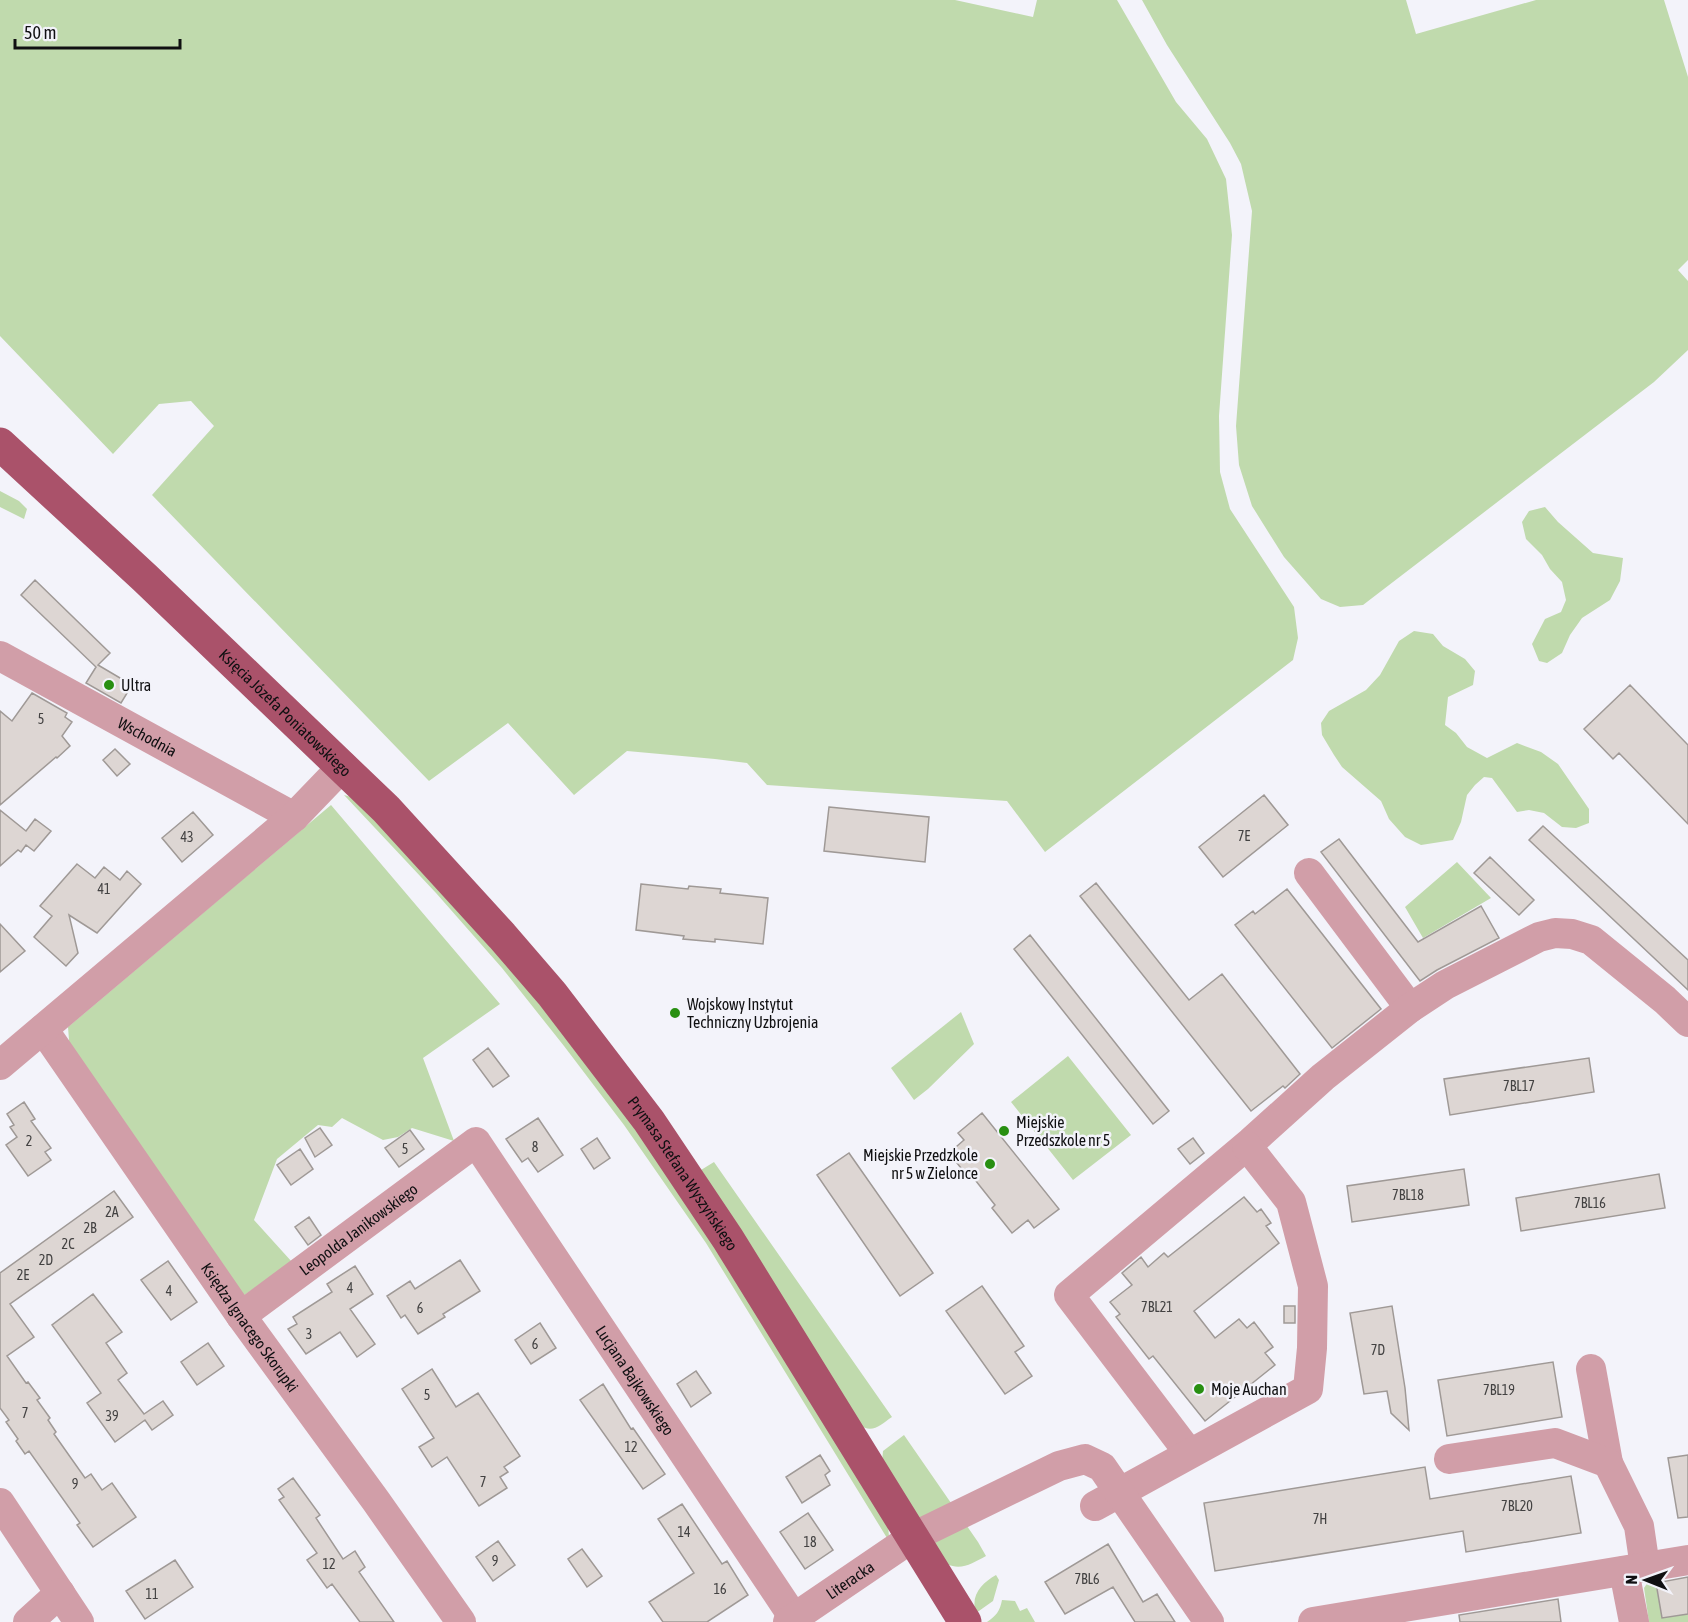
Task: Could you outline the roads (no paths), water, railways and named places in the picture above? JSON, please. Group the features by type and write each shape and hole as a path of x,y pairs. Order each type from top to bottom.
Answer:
{"main road":[{"name":"Księcia Józefa Poniatowskiego","path":"0,444 343,766"},
{"name":"Prymasa Stefana Wyszyńskiego","path":"343,766 415,839 552,994 649,1121 728,1239 965,1622"}],"street":[{"name":"Wschodnia","path":"0,656 294,817"},
{"name":"Księcia Józefa Poniatowskiego","path":"0,1065 294,817 343,766"},
{"path":"1309,873 1410,1008"},
{"path":"1189,1453 1069,1295 1247,1146 1323,1077 1410,1008 1445,985 1539,937 1554,933 1572,934 1591,940 1665,1000 1688,1022"},
{"name":"Księdza Ignacego Skorupki","path":"43,1029 241,1316 461,1622"},
{"name":"Leopolda Janikowskiego","path":"241,1316 476,1142"},
{"name":"Lucjana Bajkowskiego","path":"476,1142 791,1620"},
{"path":"1108,1499 1308,1389 1312,1348 1313,1286 1291,1202 1247,1146"},
{"path":"1591,1370 1608,1463 1639,1526 1634,1569 1634,1622"},
{"path":"1449,1460 1555,1443 1608,1463"},
{"name":"Literacka","path":"791,1620 913,1537 1059,1466 1085,1460 1102,1467 1108,1499 1209,1622"},
{"path":"0,1503 79,1622"},
{"path":"1313,1622 1688,1560"},
{"path":"28,1622 60,1593"}],"place":[{"name":"Ultra","path":"109,685"},
{"name":"Wojskowy Instytut Techniczny Uzbrojenia","path":"675,1013"},
{"name":"Miejskie Przedszkole nr 5","path":"1004,1131"},
{"name":"Miejskie Przedzkole nr 5 w Zielonce","path":"990,1164"},
{"name":"Moje Auchan","path":"1199,1389"}]}
